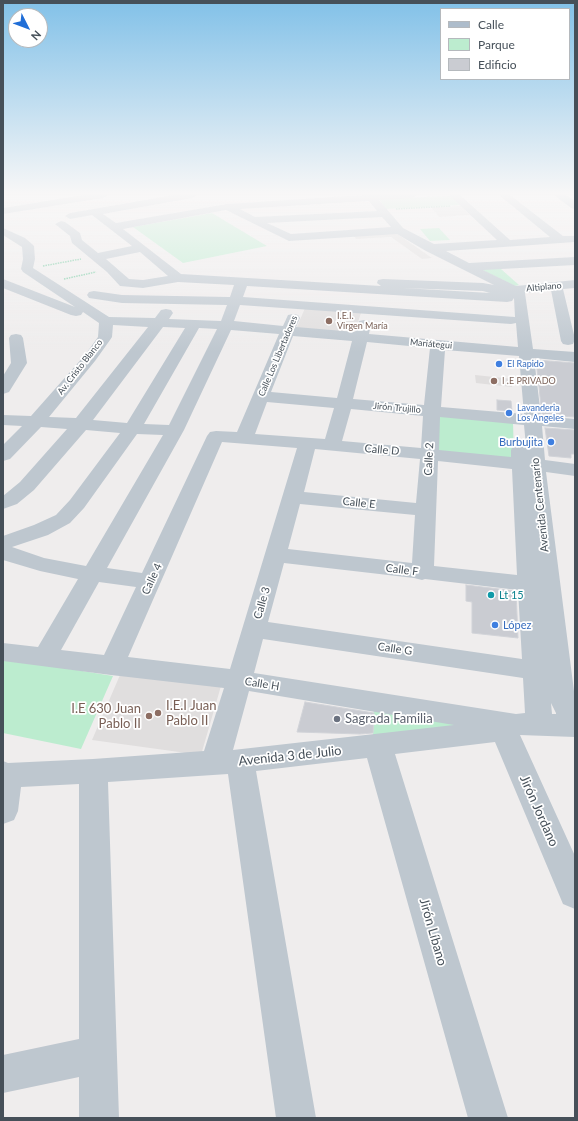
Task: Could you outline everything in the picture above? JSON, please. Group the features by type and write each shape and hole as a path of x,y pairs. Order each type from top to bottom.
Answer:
{"street":[{"path":"28,247 29,259 27,269 106,320"},
{"path":"83,247 111,269"},
{"path":"430,248 441,247"},
{"path":"95,257 142,248 178,278"},
{"path":"430,248 467,267 510,294"},
{"path":"467,267 575,261"},
{"name":"Altiplano","path":"111,269 125,283 143,284 178,278 242,282 310,281 510,294 569,286"},
{"name":"Calle Los Libertadores","path":"244,438 288,330 310,281"},
{"path":"44,658 175,430 226,325 242,282"},
{"path":"3,283 17,287 43,300 106,320"},
{"path":"332,445 344,404 374,284"},
{"path":"568,341 569,286"},
{"name":"Avenida Centenario","path":"520,352 511,320 510,294 518,292 520,296 520,352 528,415 529,584 535,670 521,726"},
{"path":"94,294 122,299 234,301 511,320"},
{"path":"3,503 10,500 27,486 81,424 159,323 175,299"},
{"name":"Mariátegui","path":"106,320 194,325 226,325 575,357"},
{"name":"Av. Cristo Blanco","path":"3,455 35,422 93,353 104,337 106,320"},
{"path":"3,543 41,530 63,519 77,504 132,429 194,325"},
{"path":"3,389 18,362 16,338"},
{"name":"Calle 2","path":"422,573 425,510 438,344"},
{"name":"Jirón Trujillo","path":"261,396 432,411 528,415"},
{"path":"528,415 575,409"},
{"path":"528,415 575,424"},
{"path":"3,420 81,424 132,429 175,430"},
{"name":"Calle 4","path":"111,666 192,492 216,436 244,438"},
{"name":"Calle D","path":"244,438 429,454 575,470"},
{"name":"Calle 3","path":"228,762 239,680 308,443"},
{"name":"Avenida Centenario","path":"528,465 560,697 569,713 575,720"},
{"name":"Calle E","path":"293,497 425,510"},
{"path":"3,553 12,554 40,564 92,574 151,581"},
{"name":"Calle F","path":"276,555 422,573 529,584"},
{"name":"Calle G","path":"254,629 535,670"},
{"name":"Calle H","path":"3,652 239,680 490,718 521,726"},
{"name":"Avenida 3 de Julio","path":"6,774 94,771 228,762 378,746 521,726 575,726"},
{"name":"Jirón Jordano","path":"521,726 575,893"},
{"name":"Jirón Líbano","path":"378,746 488,1118"},
{"path":"228,762 296,1118"},
{"path":"94,771 99,1118"},
{"path":"3,810 6,774"},
{"path":"3,1074 97,1054"}],"path":[{"path":"27,269 95,257"},
{"path":"48,282 111,269"}],"shaded area":[{"path":"406,247 417,247 432,258 422,259"},
{"name":"I.E.I. Virgen María","path":"305,308 361,313 354,334 296,329"},
{"name":"I .E PRIVADO","path":"475,375 513,379 512,387 476,383"},
{"name":"I.E.I Juan Pablo II","path":"120,675 221,686 201,755 92,740"}],"green space":[{"path":"161,247 261,247 183,263"},
{"path":"499,268 519,285 515,286 480,269"},
{"path":"439,416 513,422 514,459 436,451"},
{"path":"3,658 113,676 81,749 3,733"},
{"path":"374,705 486,724 373,735"}],"building":[{"path":"536,360 575,363 575,417 542,415"},
{"path":"497,400 511,401 512,411 497,410"},
{"path":"545,428 575,430 575,454 571,454 571,458 549,456"},
{"path":"466,585 516,591 518,638 472,633 472,602 466,601"},
{"name":"Sagrada Familia","path":"305,702 374,713 373,733 297,732"}],"place":[{"name":"I.E.I. Virgen María","path":"329,321"},
{"name":"El Rapido","path":"499,364"},
{"name":"I .E PRIVADO","path":"494,381"},
{"name":"Lavanderia Los Angeles","path":"509,413"},
{"name":"Burbujita","path":"551,442"},
{"name":"Lt 15","path":"491,595"},
{"name":"López","path":"495,625"},
{"name":"I.E.I Juan Pablo II","path":"158,713"},
{"name":"I.E 630 Juan Pablo II","path":"149,716"},
{"name":"Sagrada Familia","path":"337,719"}]}
